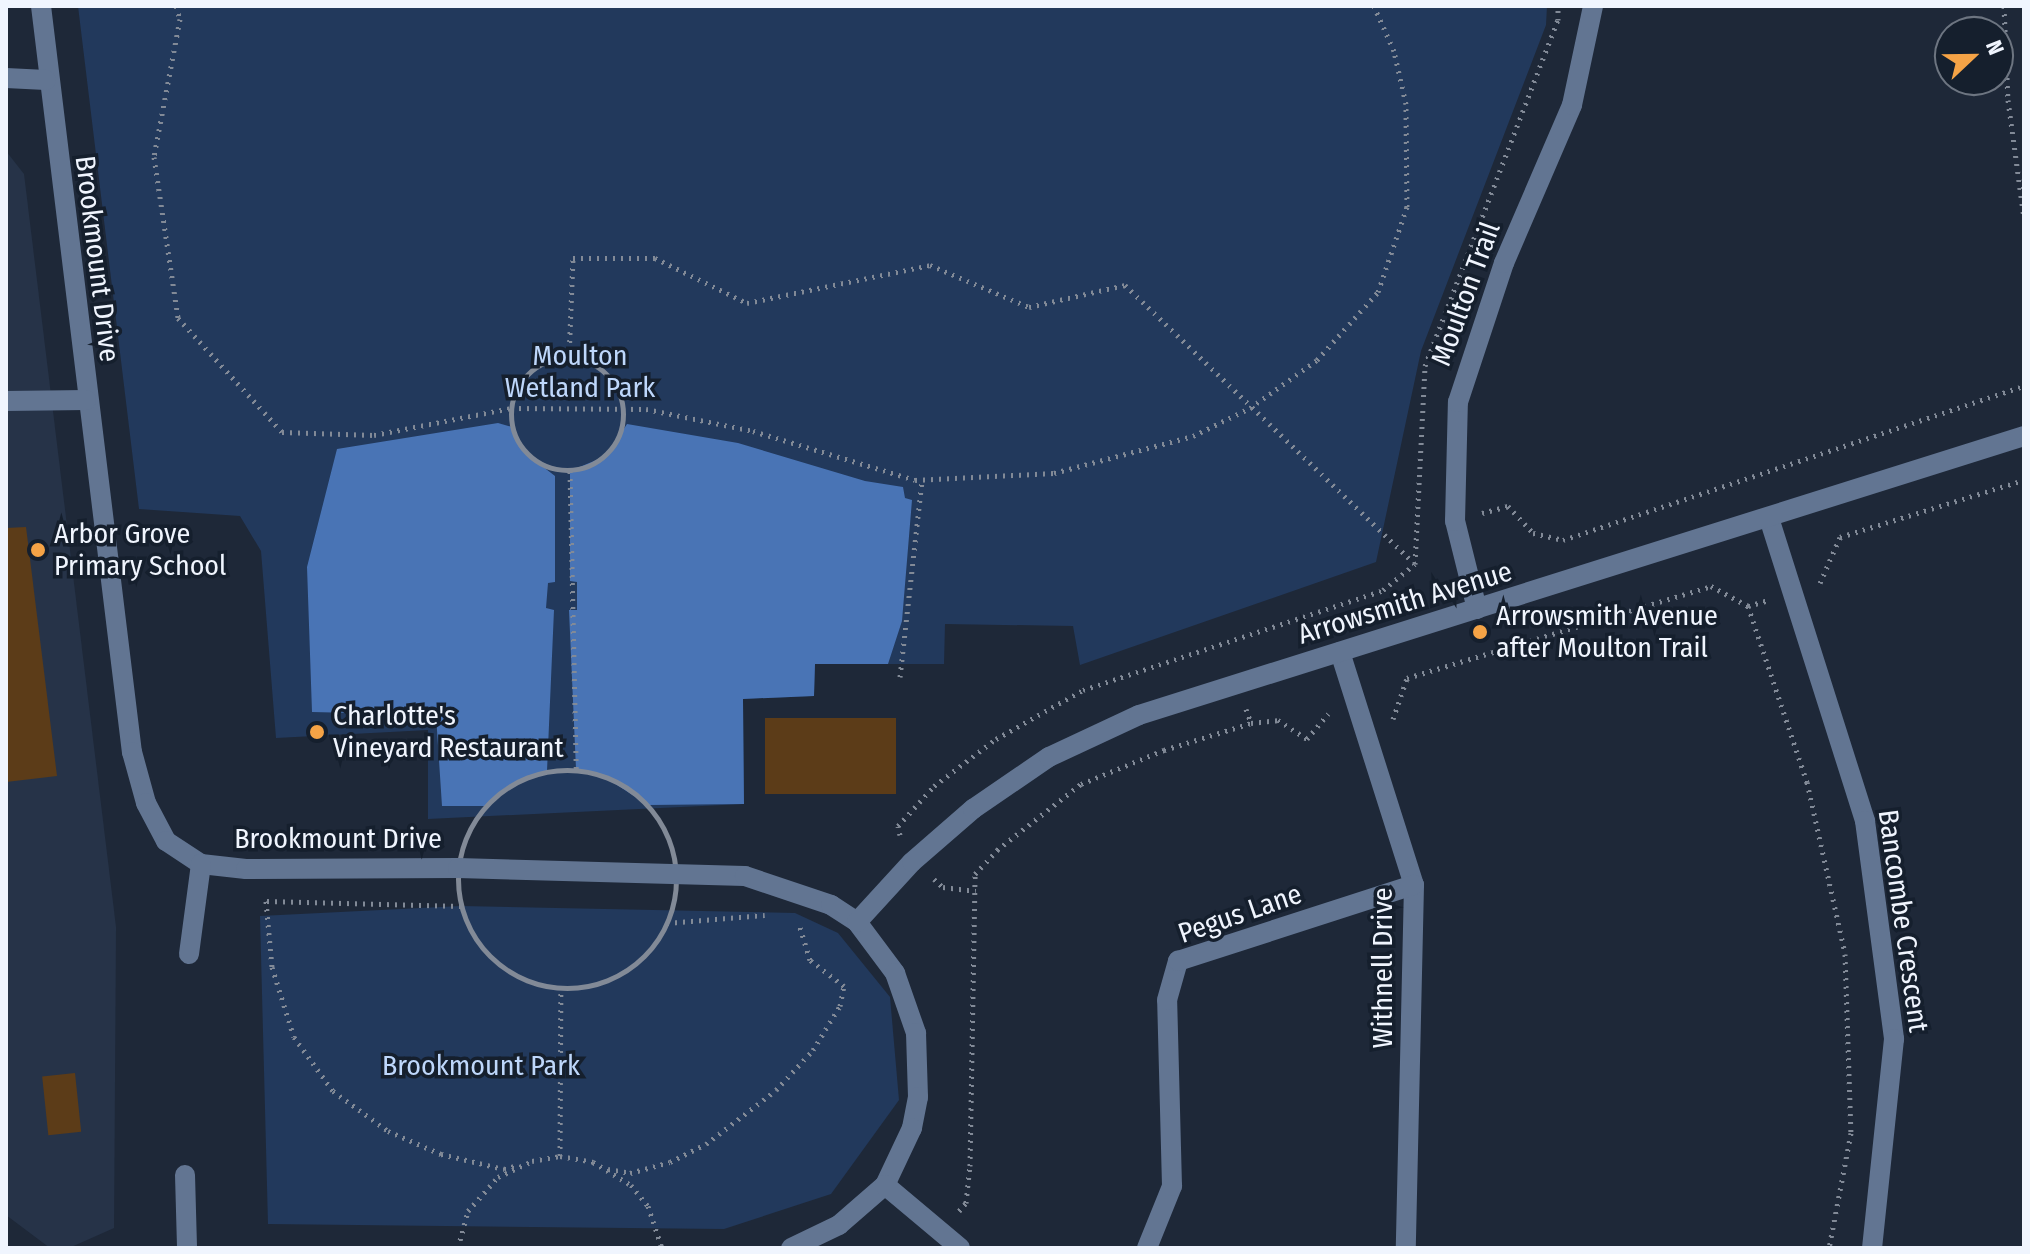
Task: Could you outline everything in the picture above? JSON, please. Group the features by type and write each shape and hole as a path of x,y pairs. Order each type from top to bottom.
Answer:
{"street":[{"name":"Brookmount Drive","path":"41,6 46,80 132,752 146,803 166,841 201,864 246,869 458,868 745,876 804,892 857,922 895,973 917,1044 918,1097 912,1128 885,1185 839,1225 791,1248"},
{"name":"Moulton Trail","path":"1477,609 1455,517 1458,402 1504,263 1572,105 1593,6"},
{"path":"6,78 46,80"},
{"path":"6,401 86,400"},
{"name":"Arrowsmith Avenue","path":"857,922 912,862 973,809 1049,757 1139,715 2024,436"},
{"name":"Bancombe Crescent","path":"1769,518 1865,821 1894,1039 1872,1248"},
{"name":"Withnell Drive","path":"1340,652 1414,885 1406,1248"},
{"path":"189,954 201,864"},
{"name":"Pegus Lane","path":"1147,1248 1172,1186 1167,1000 1178,961 1414,885"},
{"path":"185,1175 187,1248"},
{"path":"885,1185 960,1248"}],"path":[{"path":"176,6 180,19 154,157 178,318 282,432 374,435 511,408 624,409 753,431 922,480 1054,473 1193,436 1250,408 1317,360 1378,292 1407,207 1406,104 1394,51 1374,6"},
{"path":"569,358 573,258 655,258 747,303 930,265 1029,307 1125,285 1415,564 1425,366 1558,20 1558,6"},
{"path":"2004,6 2008,100 2024,218"},
{"path":"569,358 600,367 612,379 624,409 619,439 606,455 570,471 529,456 512,427 511,408 515,392 530,372 569,358"},
{"path":"1417,523 1508,506 1533,533 1563,540 2024,386"},
{"path":"570,471 576,769"},
{"path":"900,677 922,480"},
{"path":"1748,606 1819,586 1840,537 2024,480"},
{"path":"1391,723 1407,678 1711,586 1748,606 1807,782 1845,954 1851,1133 1829,1248"},
{"path":"1225,643 1251,723"},
{"path":"941,1232 966,1203 975,874 997,850 1081,784 1164,750 1251,723 1278,720 1307,739 1351,686 1396,708"},
{"path":"912,862 943,887 976,891"},
{"path":"461,906 266,901 272,967 294,1037 333,1091 388,1131 441,1154 504,1169 560,1156 630,1173 670,1162 706,1144 776,1090 813,1050 840,1006 844,986 810,960 797,922 790,918"},
{"path":"667,923 768,914"},
{"path":"560,1156 561,988"},
{"path":"458,1248 468,1211 482,1192 518,1165"},
{"path":"608,1169 648,1206 662,1248"}],"shaded area":[{"name":"Arbor Grove Primary School","path":"6,151 24,174 116,927 114,1228 69,1248 50,1248 6,1215"},
{"path":"498,423 512,427 529,456 555,476 555,582 548,583 546,608 554,610 547,771 505,788 486,806 442,806 436,715 312,712 307,567 337,449"},
{"path":"627,424 738,443 865,481 903,487 905,498 912,500 902,621 888,664 815,664 814,696 743,699 744,804 648,805 600,774 576,769 569,610 577,610 577,582 570,581 570,471 606,456"}],"green space":[{"name":"Moulton Wetland Park","path":"78,6 1547,6 1546,25 1421,351 1376,562 1080,665 1073,626 945,624 944,664 815,664 814,696 743,699 744,804 428,819 428,730 276,738 261,551 240,516 139,509"},
{"name":"Brookmount Park","path":"461,906 795,913 838,933 890,997 899,1100 831,1194 724,1229 268,1224 260,916"}],"building":[{"path":"26,527 57,776 6,782 6,528"},
{"path":"765,718 896,718 896,794 765,794"},
{"path":"75,1073 81,1132 48,1135 42,1076"}],"place":[{"name":"Arbor Grove Primary School","path":"38,550"},
{"name":"Arrowsmith Avenue after Moulton Trail","path":"1480,632"},
{"name":"Charlotte's Vineyard Restaurant","path":"317,732"}]}
